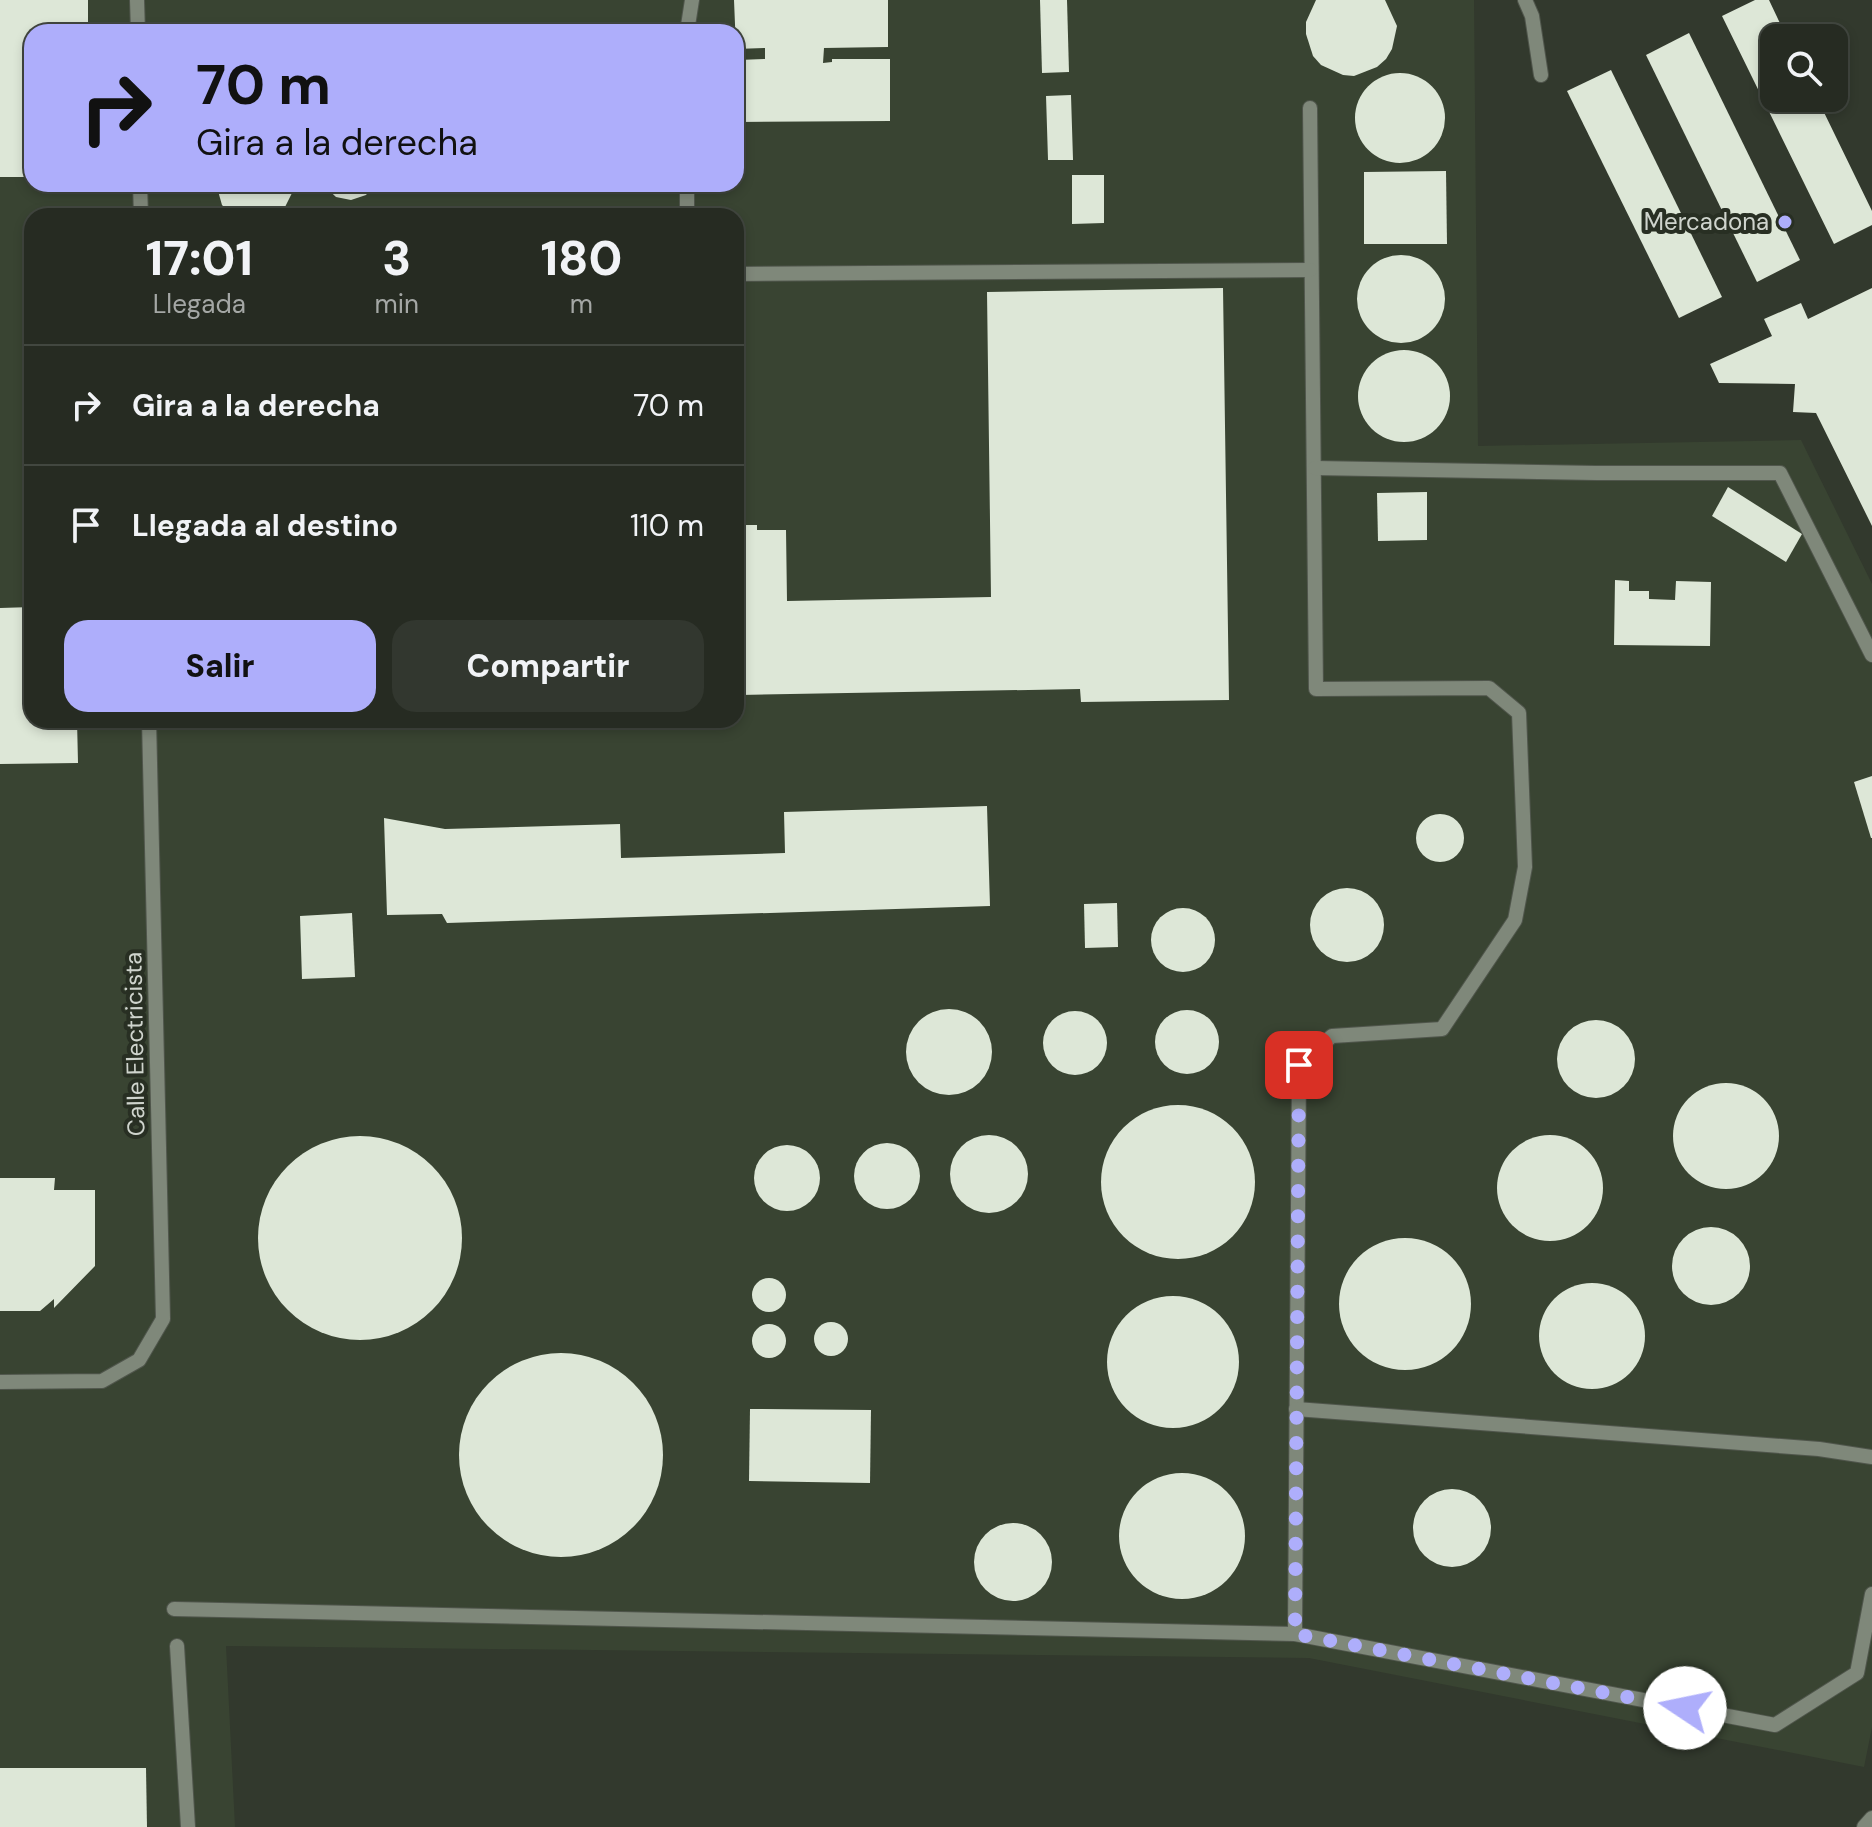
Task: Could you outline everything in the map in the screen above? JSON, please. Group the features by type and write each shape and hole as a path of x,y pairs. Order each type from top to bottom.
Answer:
{"street":[{"path":"137,0 138,24"},
{"path":"688,24 692,0"},
{"path":"1525,0 1532,16 1541,75"},
{"path":"1295,1634 1299,1065 1332,1036 1442,1029 1515,920 1525,867 1519,713 1489,688 1316,689 1310,108"},
{"path":"744,274 1310,270"},
{"path":"1315,468 1780,473 1872,655"},
{"name":"Calle Electricista","path":"0,1382 102,1381 139,1360 163,1319 149,728"},
{"path":"1296,1409 1819,1449 1872,1457"},
{"path":"174,1609 1295,1634 1775,1725 1857,1673 1872,1594"},
{"path":"177,1646 188,1827"},
{"path":"1864,1827 1872,1818"}],"shaded area":[{"path":"0,0 1474,0 1478,446 1801,440 1872,584 1872,1727 1864,1767 1309,1658 226,1646 235,1827 0,1827"}],"building":[{"path":"0,0 88,0 88,24 24,24 24,177 0,177"},
{"path":"734,0 888,0 888,47 824,48 823,63 832,62 832,59 890,59 890,121 744,122 744,60 765,59 765,48 744,49 744,24 735,24"},
{"path":"1040,0 1067,0 1069,72 1042,73"},
{"path":"1316,0 1385,0 1397,26 1392,49 1386,59 1377,67 1354,76 1343,75 1321,65 1313,56 1306,34 1306,22"},
{"path":"1755,0 1769,0 1780,24 1760,24 1760,93 1722,16"},
{"path":"1689,33 1800,260 1757,282 1646,55"},
{"path":"1611,70 1722,297 1679,318 1567,91"},
{"path":"1400,73 1417,77 1432,86 1441,101 1445,118 1441,135 1432,150 1417,159 1400,163 1383,159 1368,150 1359,135 1355,118 1359,101 1368,86 1383,77"},
{"path":"1071,95 1073,160 1048,160 1046,96"},
{"path":"1769,112 1824,112 1872,211 1872,225 1834,244"},
{"path":"1446,171 1447,244 1364,244 1364,172"},
{"path":"1072,175 1104,175 1104,223 1072,224"},
{"path":"218,192 292,192 284,208 225,208"},
{"path":"331,192 368,192 351,200 336,197"},
{"path":"1401,255 1418,259 1432,268 1441,282 1445,299 1441,316 1432,330 1418,339 1401,343 1384,339 1370,330 1361,316 1357,299 1361,282 1370,268 1384,259"},
{"path":"1223,288 1229,700 1081,702 1080,689 744,695 744,525 757,525 757,530 786,530 787,601 991,597 987,292"},
{"path":"1872,288 1872,526 1816,413 1793,412 1795,384 1719,383 1710,364 1772,336 1764,319 1801,303 1808,319"},
{"path":"1404,350 1422,353 1437,363 1447,378 1450,396 1447,414 1437,429 1422,439 1404,442 1386,439 1371,429 1361,414 1358,396 1361,378 1371,363 1386,353"},
{"path":"1728,487 1802,534 1786,562 1712,516"},
{"path":"1427,492 1427,540 1378,541 1377,493"},
{"path":"1615,580 1629,581 1629,591 1649,591 1649,599 1675,600 1676,581 1711,582 1710,646 1614,645"},
{"path":"24,607 24,728 77,728 78,763 0,764 0,608"},
{"path":"1872,776 1872,838 1871,838 1854,782"},
{"path":"987,806 990,906 447,923 442,914 387,915 384,818 445,829 620,824 621,858 785,853 784,812"},
{"path":"1440,814 1457,821 1464,838 1457,855 1440,862 1423,855 1416,838 1423,821"},
{"path":"1347,888 1361,891 1373,899 1381,911 1384,925 1381,939 1373,951 1361,959 1347,962 1333,959 1321,951 1313,939 1310,925 1313,911 1321,899 1333,891"},
{"path":"1117,903 1118,947 1085,948 1084,904"},
{"path":"1183,908 1195,910 1206,917 1213,928 1213,952 1206,963 1195,970 1183,972 1171,970 1160,963 1153,952 1151,940 1153,928 1160,917 1171,910"},
{"path":"352,913 355,977 302,979 300,916"},
{"path":"949,1009 965,1013 979,1022 988,1036 992,1052 988,1068 979,1082 965,1091 949,1095 933,1091 919,1082 910,1068 906,1052 910,1036 919,1022 933,1013"},
{"path":"1187,1010 1199,1012 1210,1019 1217,1030 1217,1054 1210,1065 1199,1072 1187,1074 1175,1072 1164,1065 1157,1054 1155,1042 1157,1030 1164,1019 1175,1012"},
{"path":"1075,1011 1087,1013 1098,1020 1105,1031 1105,1055 1098,1066 1087,1073 1075,1075 1063,1073 1052,1066 1045,1055 1043,1043 1045,1031 1052,1020 1063,1013"},
{"path":"1596,1020 1611,1023 1624,1031 1632,1044 1635,1059 1632,1074 1624,1087 1611,1095 1596,1098 1581,1095 1568,1087 1560,1074 1557,1059 1560,1044 1568,1031 1581,1023"},
{"path":"1726,1083 1746,1087 1763,1099 1775,1116 1779,1136 1775,1156 1763,1173 1746,1185 1726,1189 1706,1185 1689,1173 1677,1156 1673,1136 1677,1116 1689,1099 1706,1087"},
{"path":"1178,1105 1207,1111 1232,1128 1249,1153 1255,1182 1249,1211 1232,1236 1207,1253 1178,1259 1149,1253 1124,1236 1107,1211 1101,1182 1107,1153 1124,1128 1149,1111"},
{"path":"989,1135 1004,1138 1017,1146 1025,1159 1028,1174 1025,1189 1017,1202 1004,1210 989,1213 974,1210 961,1202 953,1189 950,1174 953,1159 961,1146 974,1138"},
{"path":"1550,1135 1570,1139 1587,1151 1599,1168 1603,1188 1599,1208 1587,1225 1570,1237 1550,1241 1530,1237 1513,1225 1501,1208 1497,1188 1501,1168 1513,1151 1530,1139"},
{"path":"360,1136 399,1143 432,1166 455,1199 462,1238 455,1277 432,1310 399,1333 360,1340 321,1333 288,1310 265,1277 258,1238 265,1199 288,1166 321,1143"},
{"path":"880,1143 894,1143 906,1148 915,1157 920,1176 918,1189 911,1200 894,1209 880,1209 868,1204 859,1195 854,1183 854,1169 859,1157 868,1148"},
{"path":"780,1145 794,1145 806,1150 815,1159 820,1178 818,1191 811,1202 794,1211 780,1211 768,1206 759,1197 754,1185 754,1171 759,1159 768,1150"},
{"path":"0,1178 55,1178 54,1190 95,1190 95,1266 54,1308 54,1299 40,1311 0,1311"},
{"path":"1711,1227 1726,1230 1739,1238 1747,1251 1750,1266 1747,1281 1739,1294 1726,1302 1711,1305 1696,1302 1683,1294 1675,1281 1672,1266 1675,1251 1683,1238 1696,1230"},
{"path":"1405,1238 1430,1243 1452,1257 1466,1279 1471,1304 1466,1329 1452,1351 1430,1365 1405,1370 1380,1365 1358,1351 1344,1329 1339,1304 1344,1279 1358,1257 1380,1243"},
{"path":"769,1278 781,1283 786,1295 781,1307 769,1312 757,1307 752,1295 757,1283"},
{"path":"1592,1283 1612,1287 1629,1299 1641,1316 1645,1336 1641,1356 1629,1373 1612,1385 1592,1389 1572,1385 1555,1373 1543,1356 1539,1336 1543,1316 1555,1299 1572,1287"},
{"path":"1173,1296 1198,1301 1220,1315 1234,1337 1239,1362 1234,1387 1220,1409 1198,1423 1173,1428 1148,1423 1126,1409 1112,1387 1107,1362 1112,1337 1126,1315 1148,1301"},
{"path":"831,1322 843,1327 848,1339 843,1351 831,1356 819,1351 814,1339 819,1327"},
{"path":"769,1324 781,1329 786,1341 781,1353 769,1358 757,1353 752,1341 757,1329"},
{"path":"561,1353 600,1360 633,1383 656,1416 663,1455 656,1494 633,1527 600,1550 561,1557 522,1550 489,1527 466,1494 459,1455 466,1416 489,1383 522,1360"},
{"path":"750,1409 871,1410 870,1483 749,1481"},
{"path":"1182,1473 1206,1478 1227,1491 1240,1512 1245,1536 1240,1560 1227,1581 1206,1594 1182,1599 1158,1594 1137,1581 1124,1560 1119,1536 1124,1512 1137,1491 1158,1478"},
{"path":"1452,1489 1467,1492 1480,1500 1488,1513 1491,1528 1488,1543 1480,1556 1467,1564 1452,1567 1437,1564 1424,1556 1416,1543 1413,1528 1416,1513 1424,1500 1437,1492"},
{"path":"1013,1523 1028,1526 1041,1534 1049,1547 1052,1562 1049,1577 1041,1590 1028,1598 1013,1601 998,1598 985,1590 977,1577 974,1562 977,1547 985,1534 998,1526"},
{"path":"0,1768 146,1768 147,1827 0,1827"}],"place":[{"name":"Mercadona","path":"1785,222"}],"route":[{"path":"1299,1065 1295,1634 1685,1708"}]}
